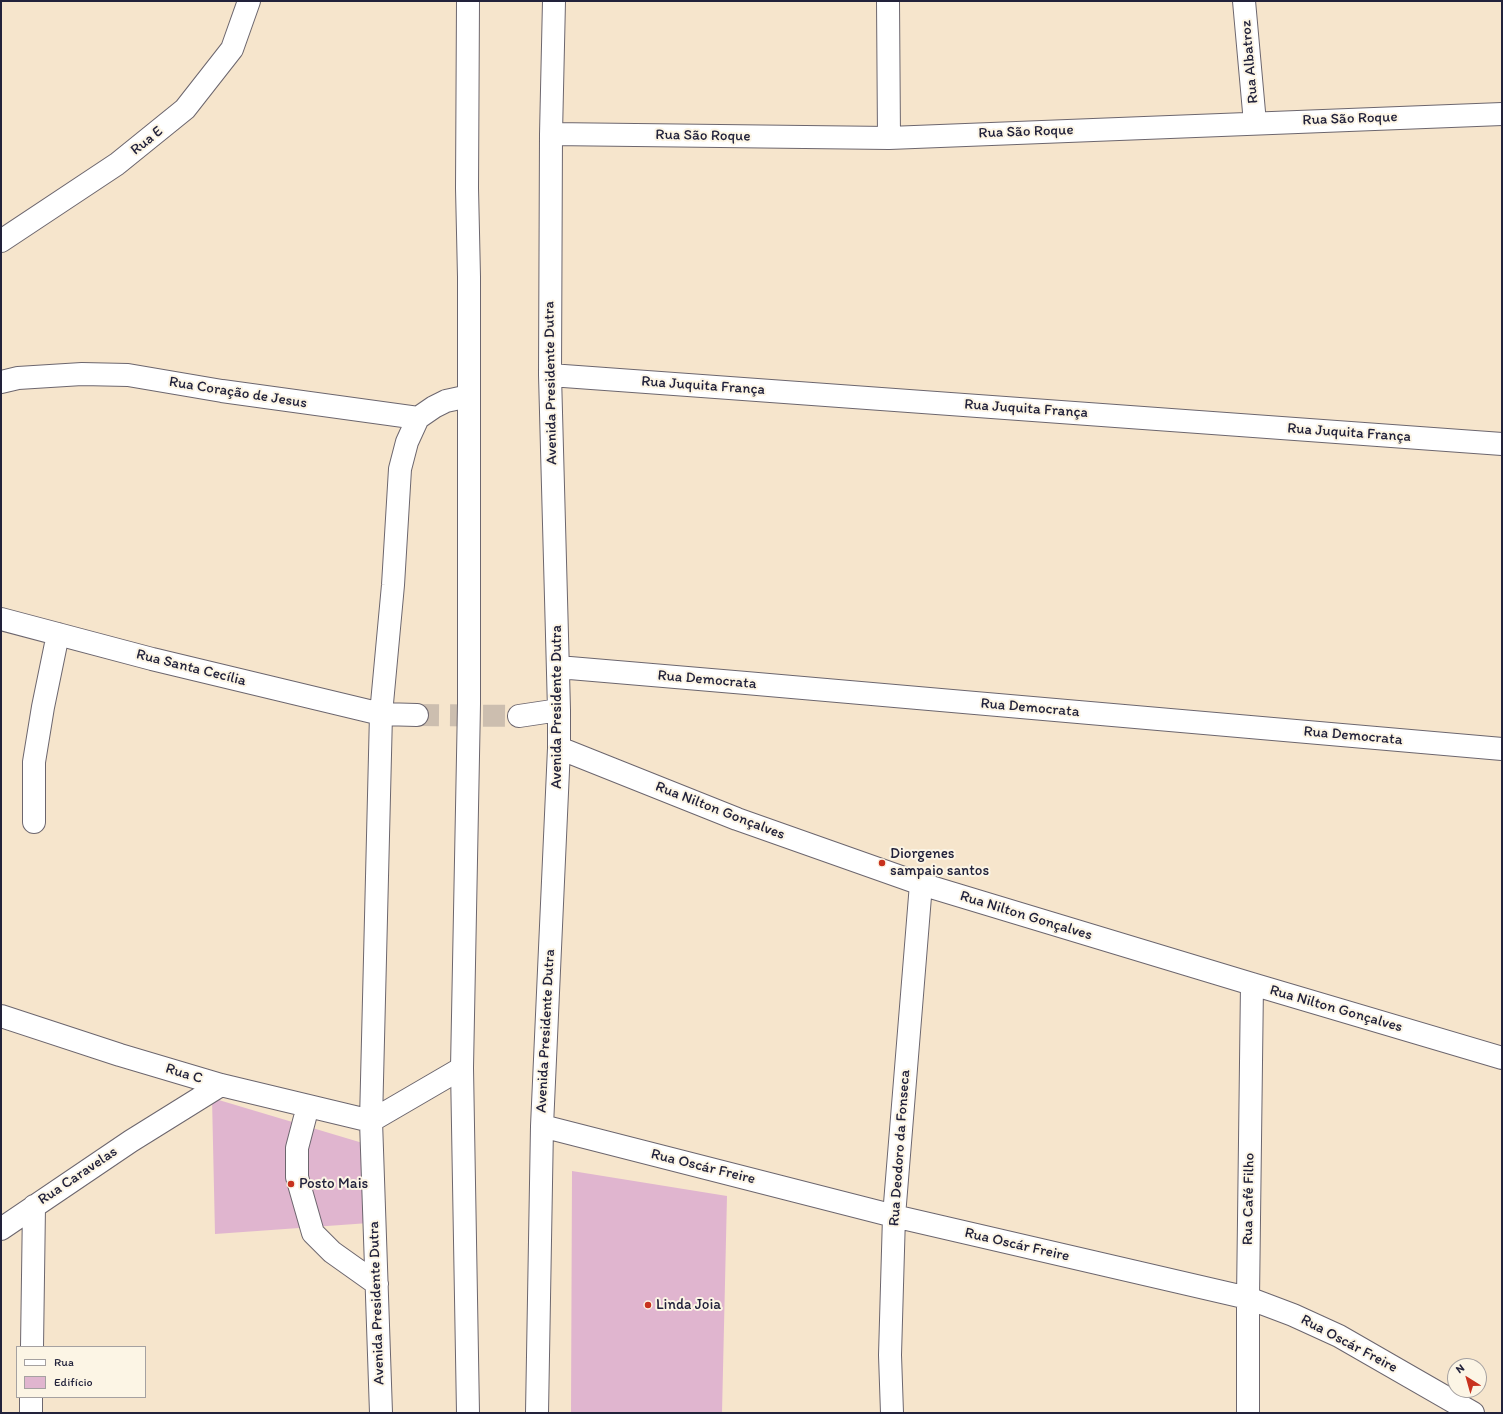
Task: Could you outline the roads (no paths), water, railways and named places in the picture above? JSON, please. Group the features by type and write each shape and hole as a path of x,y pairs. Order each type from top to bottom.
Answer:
{"main road":[{"name":"Rua E","path":"1,241 117,164 185,109 232,49 250,1"},
{"path":"468,1 467,188 469,277 469,704 462,1068 468,1413"},
{"name":"Avenida Presidente Dutra","path":"537,1413 542,1126 559,748 550,375 551,134 554,1"},
{"path":"888,1 889,138"},
{"name":"Rua Albatroz","path":"1244,1 1255,123"},
{"name":"Rua São Roque","path":"551,134 889,138 1502,114"},
{"name":"Rua Coração de Jesus","path":"1,382 18,378 82,374 128,375 222,391 418,418"},
{"name":"Rua Juquita França","path":"550,375 1502,444"},
{"path":"418,418 446,401 469,396"},
{"name":"Avenida Presidente Dutra","path":"381,1413 371,1121 381,714 393,585 400,469 406,442 418,418"},
{"name":"Rua Santa Cecília","path":"1,619 160,661 381,714 417,715"},
{"path":"34,822 34,762 42,707 58,634"},
{"name":"Rua Democrata","path":"558,667 1502,749"},
{"path":"519,716 559,710"},
{"name":"Rua Nilton Gonçalves","path":"559,748 737,819 921,884 1502,1058"},
{"name":"Rua Deodoro da Fonseca","path":"892,1413 890,1355 894,1216 921,884"},
{"name":"Rua Café Filho","path":"1248,1413 1252,984"},
{"name":"Rua C","path":"1,1016 120,1055 222,1085 371,1121"},
{"path":"371,1121 462,1068"},
{"name":"Rua Caravelas","path":"32,1346 34,1206 131,1141 222,1085"},
{"path":"308,1106 297,1148 297,1177 312,1233 332,1252 376,1284"},
{"name":"Rua Oscár Freire","path":"542,1126 894,1216 1248,1298 1293,1315 1339,1336 1473,1413"},
{"path":"1,1229 34,1206"},
{"path":"31,1398 31,1413"}],"tunnel":[{"path":"417,715 519,716"}],"place":[{"name":"Diorgenes sampaio santos","path":"882,863"},
{"name":"Posto Mais","path":"291,1184"},
{"name":"Linda Joia","path":"648,1305"}]}
